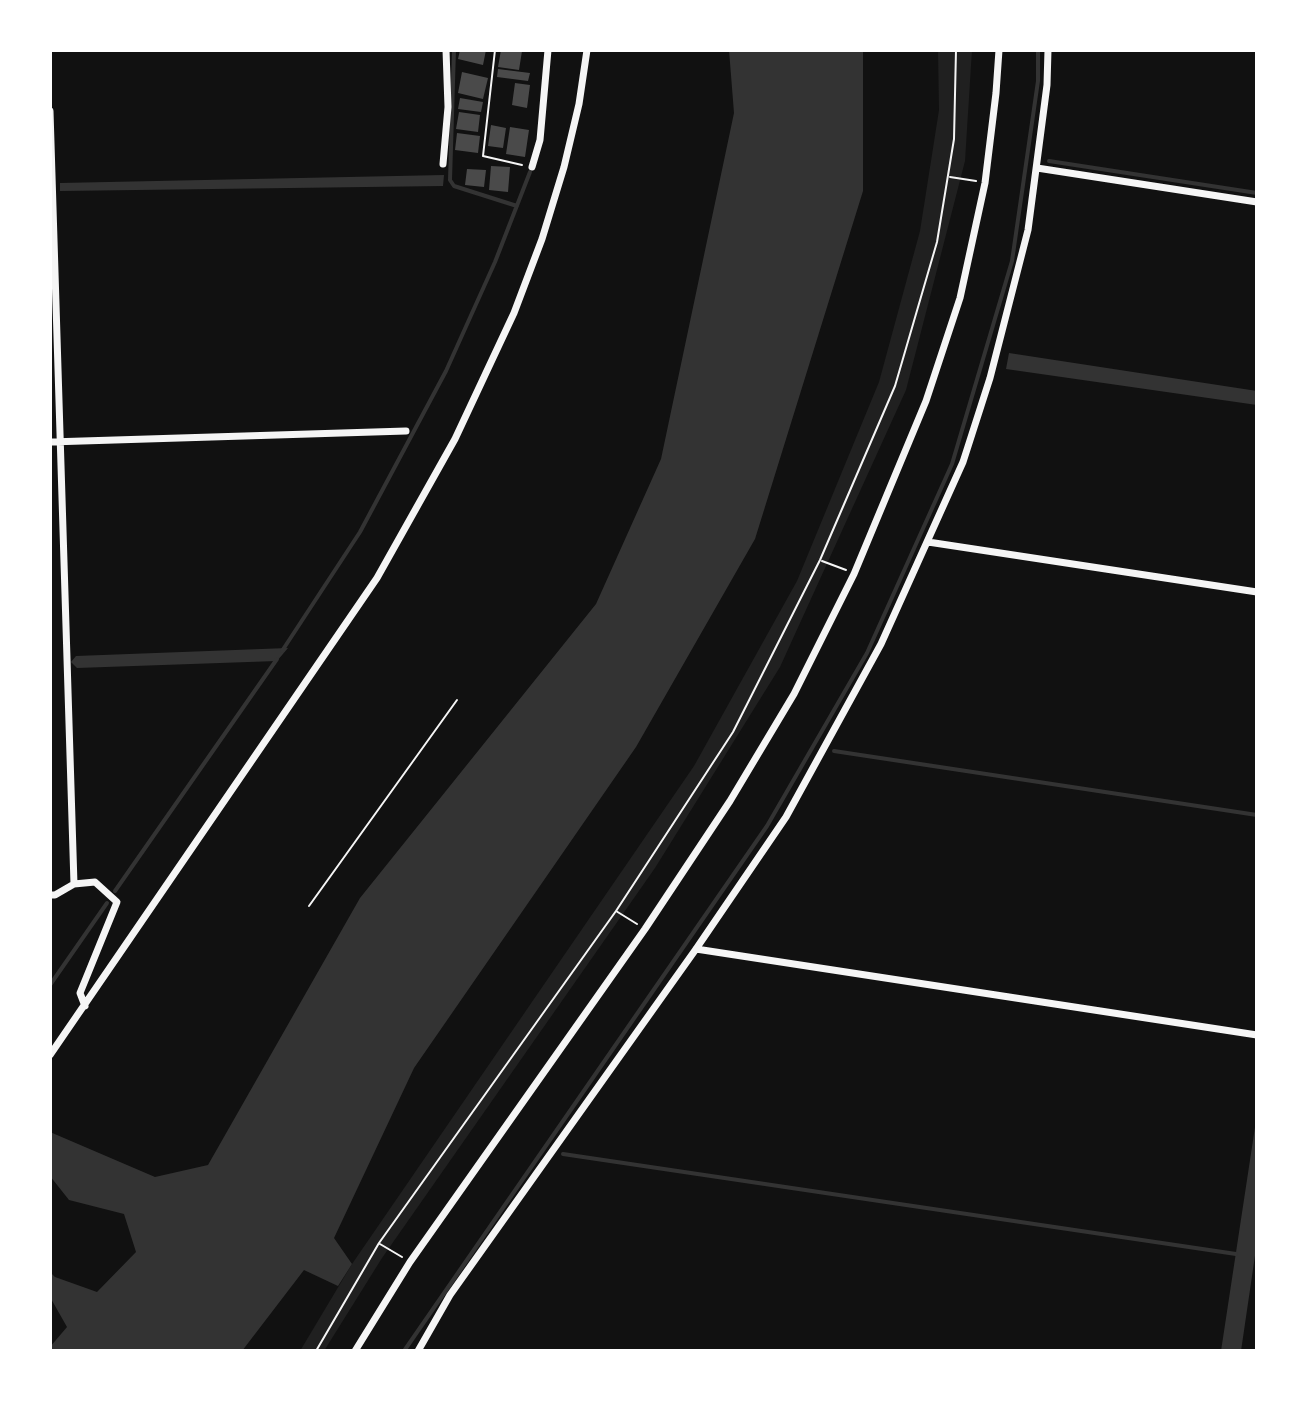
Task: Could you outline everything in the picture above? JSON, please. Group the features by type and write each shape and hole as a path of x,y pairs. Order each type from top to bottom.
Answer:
{"street":[{"path":"443,164 448,107 446,50"},
{"path":"532,167 540,140 548,50"},
{"path":"50,1055 377,578 455,439 514,313 542,239 579,104 587,50"},
{"path":"355,1351 410,1262 645,929 730,801 794,694 854,574 926,401 960,298 985,183 999,50"},
{"path":"418,1351 450,1295 786,817 881,644 963,462 990,378 1028,230 1047,85 1048,50"},
{"path":"50,111 74,884"},
{"path":"1037,168 1257,202"},
{"path":"50,442 406,431"},
{"path":"928,542 1257,592"},
{"path":"50,895 74,884 95,882 117,902 80,993 85,1006"},
{"path":"696,949 1257,1035"}],"path":[{"path":"495,50 483,156 532,167"},
{"path":"316,1351 379,1243 616,911 733,732 820,560 895,386 937,242 954,139 956,50"},
{"path":"948,176 985,183"},
{"path":"820,560 854,574"},
{"path":"309,906 457,700"},
{"path":"616,911 645,929"},
{"path":"379,1243 410,1262"}],"shaded area":[{"path":"729,50 863,50 863,191 755,539 636,747 414,1068 334,1238 352,1264 338,1286 304,1270 242,1351 50,1351 67,1327 50,1297 50,1272 55,1277 97,1292 136,1252 124,1214 69,1200 50,1176 50,1132 155,1177 208,1165 360,898 596,604 661,459 734,113"},
{"path":"938,50 972,50 965,161 906,390 780,667 655,868 382,1258 324,1351 300,1351 352,1264 694,766 797,581 879,382 920,231 939,110"},
{"path":"444,175 443,186 60,191 60,183"},
{"path":"1009,353 1257,391 1257,405 1006,369"},
{"path":"288,648 277,661 77,668 71,662 76,656"},
{"path":"1257,1114 1257,1242 1241,1351 1221,1351"}],"building":[{"path":"460,50 486,50 483,65 458,59"},
{"path":"501,50 522,51 519,70 498,67"},
{"path":"498,69 530,73 528,81 497,77"},
{"path":"462,72 488,78 483,99 458,93"},
{"path":"515,83 530,85 527,108 512,105"},
{"path":"460,98 483,102 481,112 458,109"},
{"path":"459,112 480,115 478,132 456,129"},
{"path":"491,125 506,128 503,148 488,146"},
{"path":"510,127 529,130 525,157 506,154"},
{"path":"457,133 480,136 478,153 455,150"},
{"path":"491,166 510,167 508,192 489,190"},
{"path":"467,169 486,170 484,187 465,185"}],"waterway":[{"path":"454,50 450,180 454,186 517,206"},
{"path":"404,1351 767,826 867,653 952,464 1012,261 1038,81 1038,50"},
{"path":"1049,161 1257,193"},
{"path":"282,651 360,532 446,371 495,262 530,172"},
{"path":"115,891 277,659"},
{"path":"834,751 1257,815"},
{"path":"50,985 107,903"},
{"path":"563,1154 1236,1254"}]}
